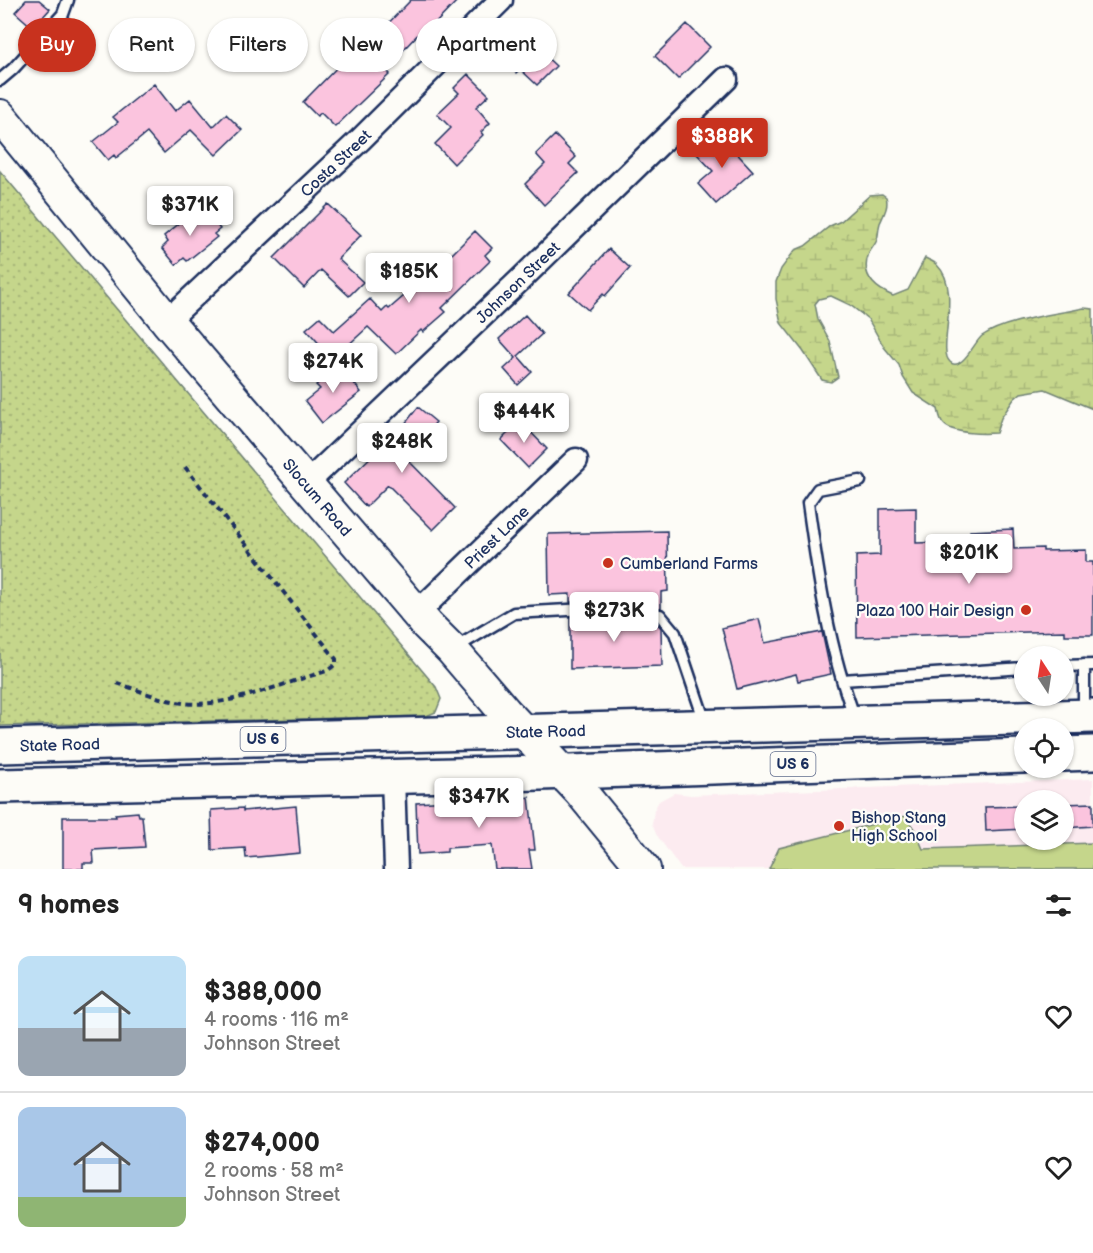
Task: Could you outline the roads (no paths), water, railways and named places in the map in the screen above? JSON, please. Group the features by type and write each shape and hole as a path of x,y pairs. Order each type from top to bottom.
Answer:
{"main road":[{"name":"Slocum Road","path":"0,116 166,321 417,613 505,712 580,791 644,869"},
{"name":"State Road","path":"0,746 1089,716"},
{"path":"1074,754 1093,753"},
{"name":"US 6","path":"0,786 562,773 1014,756"}],"street":[{"name":"Costa Street","path":"166,321 344,156 501,0"},
{"name":"Johnson Street","path":"307,483 726,80"},
{"name":"Priest Lane","path":"417,613 576,460"},
{"path":"393,777 396,869"}],"lane":[{"path":"0,80 63,14 68,1"},
{"path":"857,724 842,680 816,563 808,503 818,489 860,481"},
{"path":"452,650 514,613 586,609 660,615 675,633 707,727"},
{"path":"1088,665 1089,716"},
{"path":"842,680 1014,669"}],"place":[{"name":"Cumberland Farms","path":"608,563"},
{"name":"Plaza 100 Hair Design","path":"1026,610"},
{"name":"Bishop Stang High School","path":"839,826"}]}
